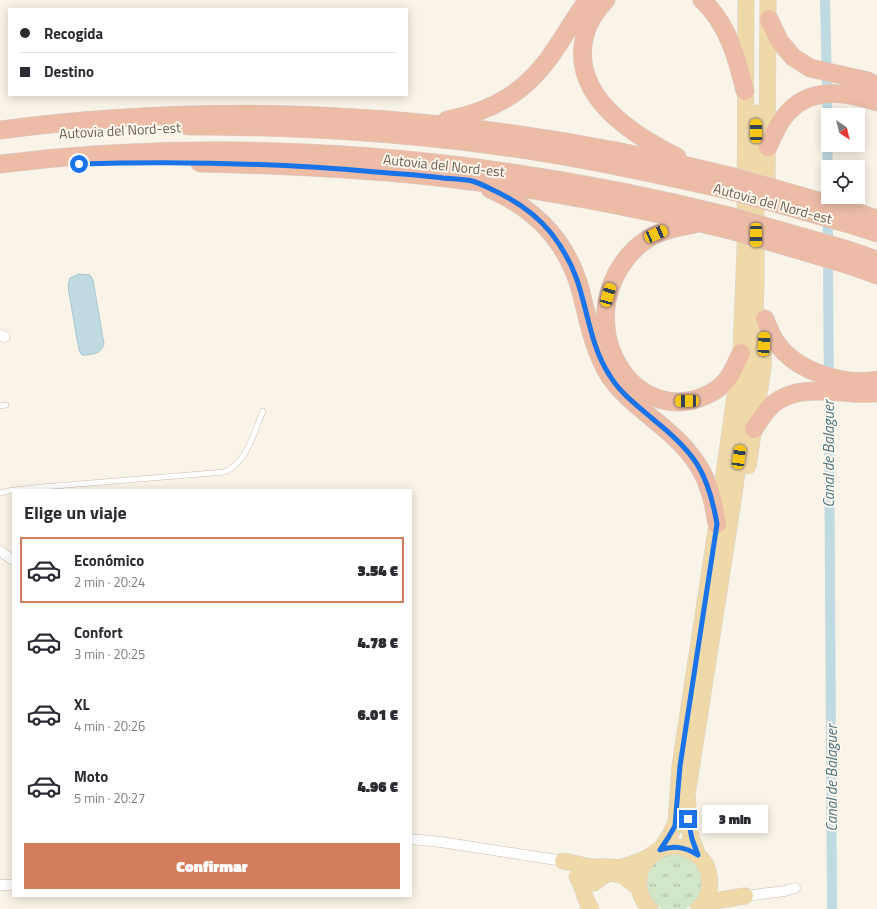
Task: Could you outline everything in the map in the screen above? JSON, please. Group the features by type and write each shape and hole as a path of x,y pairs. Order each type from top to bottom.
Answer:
{"highway":[{"path":"428,123 471,115 492,106 514,93 530,81 547,61 588,0"},
{"path":"606,0 591,18 583,44 583,64 591,88 606,108 627,126 656,146 697,168 733,184"},
{"path":"702,0 715,15 727,35 736,56 745,91"},
{"path":"769,19 780,42 793,57 810,68 868,82 877,86"},
{"path":"768,147 784,117 795,105 811,96 826,93 841,93 859,96 877,102"},
{"path":"0,130 103,119 198,114 244,113 325,115 428,123 565,142 697,168"},
{"name":"Autovia del Nord-est","path":"0,138 82,131 176,126 280,127 448,139 547,153 629,168 733,184 850,217 876,222"},
{"name":"Autovia del Nord-est","path":"1,164 64,156 146,152 265,152 337,155 418,161 517,173 628,193 734,224"},
{"path":"1,164 14,168 166,163 263,165 347,169 473,181 582,198 701,223 734,224 849,258 877,260"},
{"path":"473,181 506,196 528,210 543,224 559,243 569,260 576,278 596,347 604,367 626,396 672,435 694,459 703,473 709,488 717,524"},
{"path":"701,223 671,229 656,234 636,248 623,262 610,286 606,302 605,328 610,347 620,368 634,385 650,395 671,401 695,400 714,391 729,377 741,353"},
{"path":"849,258 877,274"},
{"path":"766,319 771,334 783,351 794,361 845,386 877,393"},
{"path":"754,429 766,412 780,400 796,393 845,386 861,381 877,380"}],"main road":[{"path":"658,851 671,833 676,822 680,766 717,524 741,353 745,249 746,0"},
{"path":"649,909 642,899 638,887 641,868 678,831 684,802 687,795 733,501 751,371 755,316 757,161 755,40 756,0"},
{"path":"706,676 723,612 734,554 763,368 766,319 768,0"},
{"path":"687,795 689,803 688,826 698,855 706,866 709,876 710,887 708,894 700,908"},
{"path":"591,867 623,867 658,851 683,848 698,855"},
{"path":"563,861 591,867 610,874 624,876 638,887"},
{"path":"563,861 574,873 588,884"},
{"path":"591,867 594,872 588,884 592,909"},
{"path":"588,884 610,874"},
{"path":"709,876 725,891 745,896"},
{"path":"700,908 720,900 745,896"}],"street":[{"path":"0,551 12,559"},
{"path":"412,839 441,842 563,861"},
{"path":"0,885 12,885"},
{"path":"745,896 785,891 795,888"}],"lane":[{"path":"0,406 6,405"},
{"path":"23,489 225,472 236,465 249,446 263,411"},
{"path":"0,493 12,490"}],"green space":[{"path":"669,853 685,855 699,867 703,882 701,894 694,903 685,909 662,909 654,904 645,888 650,865"}],"water":[{"path":"79,274 90,275 93,280 104,344 101,350 89,355 82,355 79,350 68,285 70,278"}],"waterway":[{"name":"Canal de Balaguer","path":"825,0 827,86 832,909"}],"route":[{"path":"79,164 166,163 286,166 347,169 473,181 514,200 535,215 559,243 569,260 580,290 596,347 609,375 626,396 672,435 694,459 703,473 712,496 717,524 680,766 676,820 673,830 660,850 675,847 683,848 698,855 688,826 688,819"}]}
